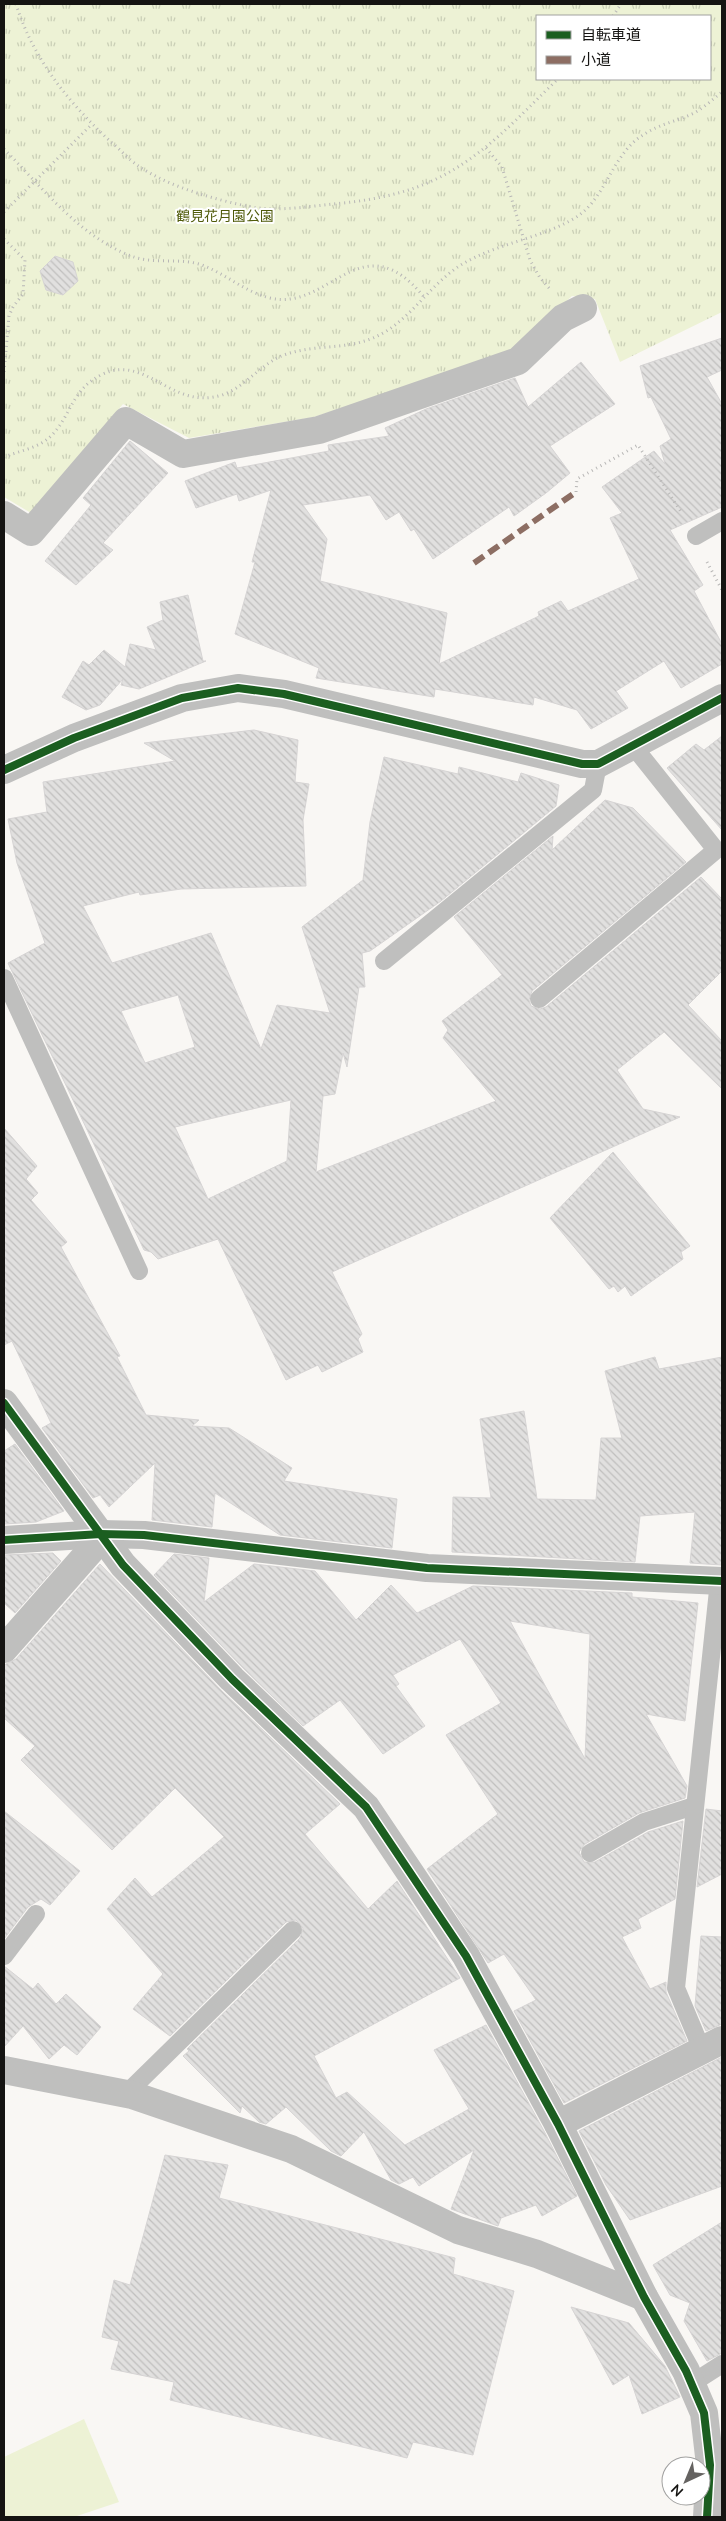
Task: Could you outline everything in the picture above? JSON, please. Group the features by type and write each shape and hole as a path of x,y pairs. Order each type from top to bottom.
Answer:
{"street":[{"path":"4,515 31,532 126,421 184,454 319,430 518,360 563,318 577,311"},
{"path":"4,770 74,738 182,698 238,688 284,694 582,764 598,764 634,747 722,698"},
{"path":"4,1403 123,1564 232,1680 366,1806 466,1956 558,2124 704,2413 709,2456 707,2517"},
{"path":"4,1649 90,1550 101,1534"},
{"path":"4,1540 101,1534 144,1535 427,1568 721,1581"},
{"path":"558,2124 712,2045"},
{"path":"4,2070 126,2094 291,2149 458,2230 537,2254 644,2297"}],"lane":[{"path":"696,536 722,522"},
{"path":"539,1000 716,850 634,747"},
{"path":"384,961 593,790 598,764"},
{"path":"4,978 139,1271"},
{"path":"712,2045 676,1988 694,1806 721,1581"},
{"path":"590,1853 644,1822 694,1806"},
{"path":"4,1956 36,1914"},
{"path":"126,2094 293,1930"},
{"path":"691,2384 722,2364"}],"path":[{"path":"16,4 35,50 55,83 92,124 137,165 172,183 248,206 283,209 362,202 399,193 432,181 486,148 518,121 557,80"},
{"path":"614,15 621,4"},
{"path":"4,457 38,445 50,437 81,391 105,374 119,370 142,373 166,388 193,398 222,395 236,388 263,366 282,356 295,352 340,348 370,340 399,322 451,270 468,260 575,217 599,195 616,163 628,147 642,135 658,126 694,113 722,92"},
{"path":"4,212 92,124"},
{"path":"486,148 502,168 530,260 540,278 564,302 577,311"},
{"path":"4,149 83,227 131,256 151,261 196,264 220,274 250,291 272,298 292,298 311,292 358,268 386,267 414,286 424,297"},
{"path":"4,240 25,260 23,294 9,316 4,373"},
{"path":"576,492 577,479 638,446"}],"green space":[{"name":"鶴見花月園公園","path":"4,4 722,4 722,312 620,362 595,299 572,296 510,353 314,417 189,438 123,404 31,513 4,497"},
{"path":"84,2419 119,2502 74,2517 4,2517 4,2457"}],"building":[{"path":"55,256 73,262 78,281 63,295 46,290 40,271"},
{"path":"722,338 722,370 707,377 722,404 722,507 670,530 703,585 694,591 722,644 722,664 681,688 664,661 616,691 628,708 591,729 577,710 534,697 533,705 435,689 434,697 316,678 319,668 235,634 255,562 252,562 271,490 239,501 237,494 196,508 185,481 235,462 237,468 329,451 328,445 389,436 385,428 426,409 515,378 528,407 581,362 615,404 550,446 570,473 514,516 509,507 433,559 414,529 411,531 399,512 386,520 370,495 303,505 327,539 320,581 447,613 439,664 539,616 538,612 561,601 568,611 639,579 610,518 622,513 602,487 654,451 665,464 660,446 671,439 651,397 648,398 640,366"},
{"path":"130,441 168,473 103,543 113,550 76,585 45,561 91,505 83,498"},
{"path":"188,595 203,661 206,661 139,689 121,685 123,679 100,705 86,710 62,697 83,661 89,665 104,650 125,667 130,644 156,650 147,627 163,620 160,602"},
{"path":"254,730 298,740 295,782 309,784 303,820 306,886 181,889 140,895 139,892 83,906 112,963 211,933 261,1049 277,1005 330,1013 302,927 363,880 370,822 384,757 458,774 459,767 518,782 521,773 559,785 556,806 441,901 370,951 362,953 365,987 359,987 347,1067 343,1053 335,1094 323,1096 316,1172 496,1101 443,1038 448,1030 442,1021 502,975 454,917 553,836 552,850 605,800 633,808 686,862 532,991 529,1000 531,1006 540,1009 546,1007 701,877 722,899 722,971 688,1005 722,1041 722,1089 664,1032 617,1070 643,1109 680,1117 332,1272 362,1334 358,1339 363,1352 322,1372 318,1365 286,1380 218,1239 158,1259 151,1252 144,1250 8,963 45,943 17,863 8,819 47,812 43,782 175,761 144,743","holes":["178,995 195,1047 145,1063 121,1011","291,1100 287,1161 208,1199 175,1127"]},
{"path":"722,736 722,830 667,768 696,744 704,750"},
{"path":"4,1128 37,1166 26,1179 38,1193 31,1200 67,1242 61,1247 120,1356 117,1357 146,1415 199,1420 192,1426 229,1428 292,1468 284,1481 397,1499 392,1548 280,1535 215,1493 212,1527 152,1520 155,1463 109,1507 100,1495 93,1498 42,1428 51,1423 12,1341 4,1345"},
{"path":"613,1152 690,1246 681,1252 683,1259 631,1296 625,1286 618,1292 614,1286 609,1289 550,1218"},
{"path":"655,1357 659,1369 722,1357 722,1565 690,1563 695,1512 640,1516 635,1562 452,1552 453,1497 491,1498 480,1419 524,1411 537,1499 596,1500 601,1438 622,1438 605,1371"},
{"path":"15,1444 64,1511 36,1522 4,1524 4,1451"},
{"path":"53,1553 61,1561 15,1613 4,1603 4,1555"},
{"path":"174,1554 209,1558 204,1602 254,1564 315,1571 356,1620 391,1585 417,1613 473,1586 632,1593 632,1597 698,1603 685,1721 646,1714 687,1786 685,1798 639,1813 585,1844 579,1852 584,1862 595,1862 648,1832 683,1821 675,1899 638,1919 641,1928 622,1937 650,1989 666,1982 666,1992 687,2041 564,2103 514,2011 536,2000 504,1954 488,1963 427,1869 498,1814 446,1735 501,1703 460,1639 393,1675 399,1684 396,1686 425,1726 383,1754 340,1700 303,1726 243,1668 154,1575","holes":["510,1621 590,1634 585,1759"]},
{"path":"100,1564 221,1690 340,1804 305,1834 368,1909 397,1881 460,1978 314,2056 336,2098 347,2092 405,2145 469,2109 434,2050 486,2025 577,2196 542,2216 536,2205 501,2218 498,2226 451,2209 474,2150 419,2186 413,2177 399,2184 391,2180 364,2132 341,2156 331,2151 286,2107 266,2124 259,2122 242,2106 240,2113 183,2056 189,2051 187,2049 300,1938 303,1928 296,1920 286,1922 170,2036 133,2009 163,1974 107,1909 135,1878 152,1897 224,1837 175,1788 112,1850 21,1760 35,1746 4,1718 4,1665 16,1659"},
{"path":"706,1809 722,1811 722,1874 697,1887"},
{"path":"4,1811 80,1871 50,1905 41,1899 28,1907 4,1939"},
{"path":"701,1936 722,1937 722,2024 706,2031 695,2006"},
{"path":"4,1966 33,1989 38,1983 56,2004 66,1994 101,2027 77,2055 64,2045 49,2059 23,2026 4,2047"},
{"path":"722,2057 722,2186 630,2220 606,2185 579,2131"},
{"path":"165,2155 228,2165 219,2198 455,2258 453,2274 514,2291 473,2455 413,2442 407,2458 170,2400 174,2382 111,2369 119,2341 102,2337 114,2280 130,2285"},
{"path":"722,2222 722,2353 707,2361 684,2321 690,2303 670,2295 653,2265"},
{"path":"571,2307 629,2323 665,2366 680,2397 642,2414 629,2375 613,2385"}],"marked path":[{"path":"474,563 576,492"}],"cycle path":[{"path":"4,770 74,738 182,698 238,688 284,694 582,764 598,764 722,698"},
{"path":"4,1403 123,1565 232,1679 366,1807 466,1956 558,2124 644,2297 686,2371 704,2413 710,2465 707,2517"},
{"path":"4,1540 101,1534 144,1535 427,1568 722,1581"}]}
